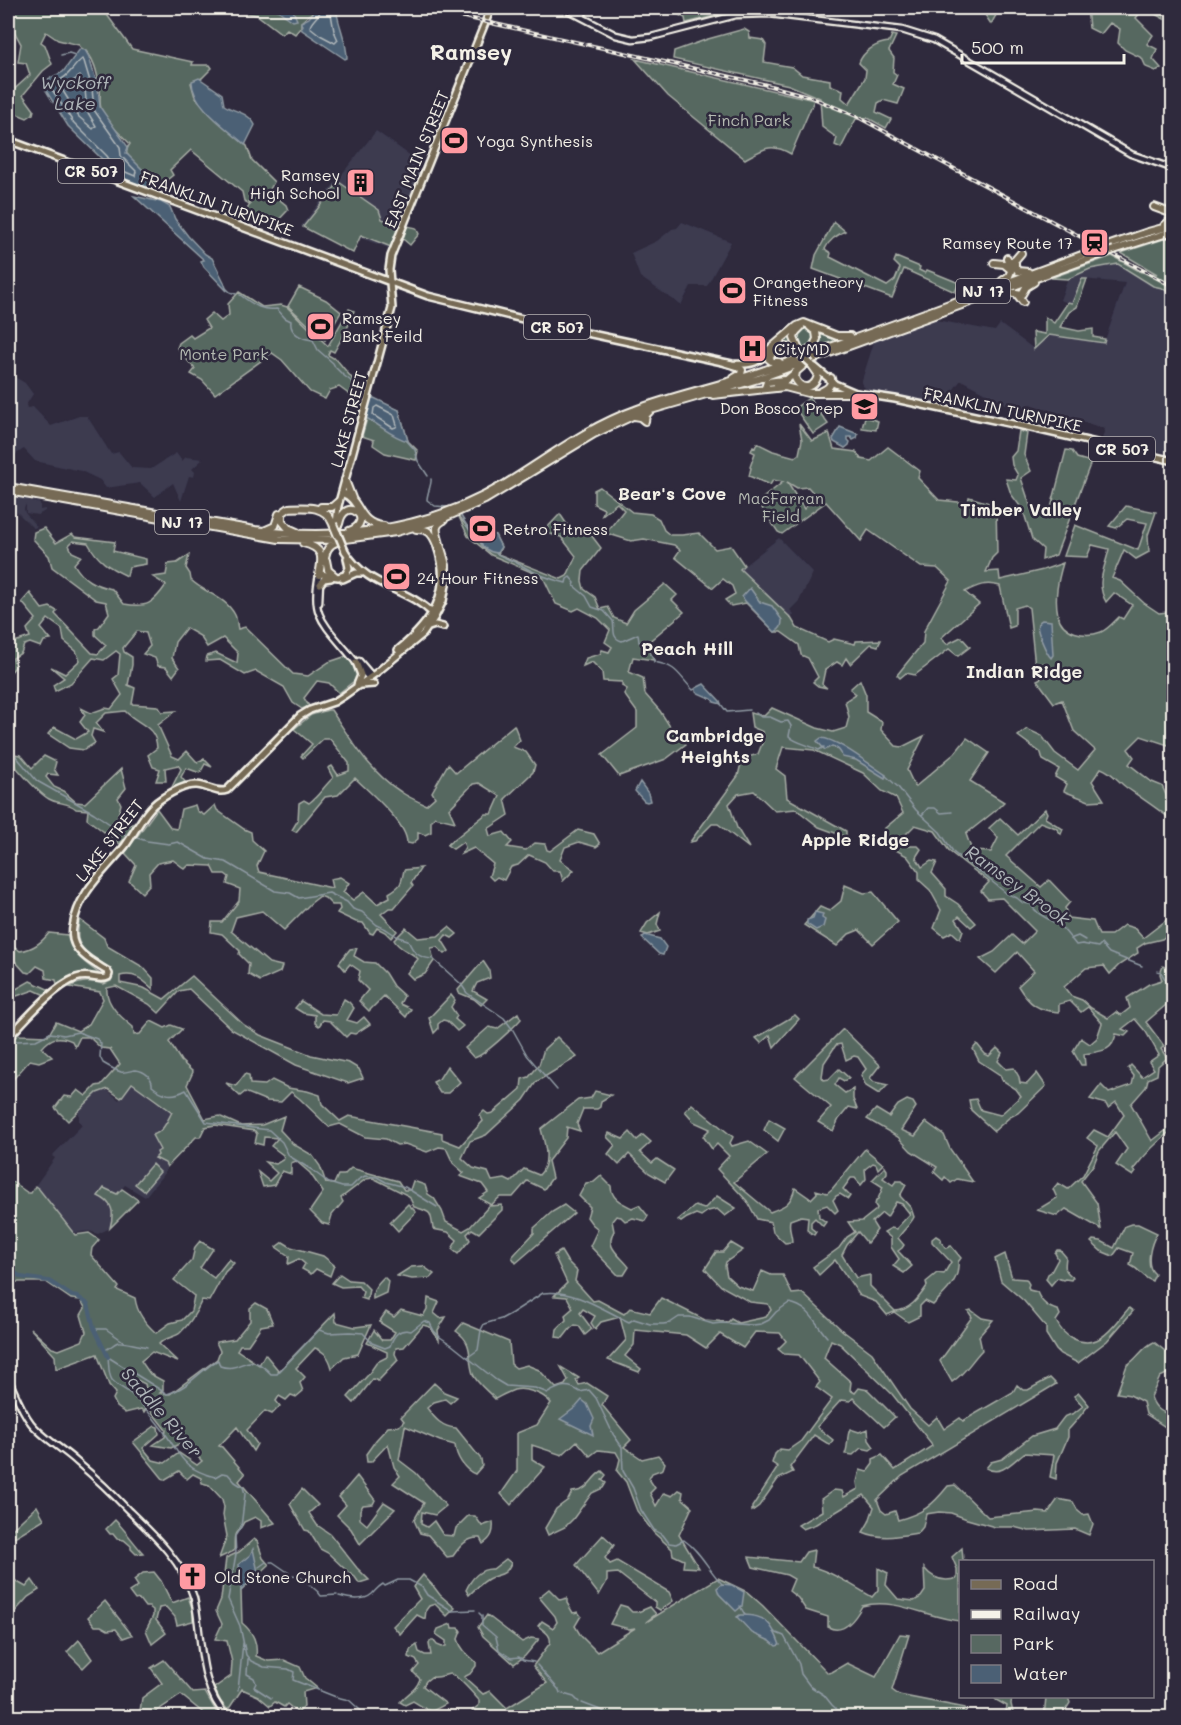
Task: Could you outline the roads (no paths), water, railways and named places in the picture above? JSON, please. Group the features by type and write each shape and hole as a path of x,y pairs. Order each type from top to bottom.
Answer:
{"highway":[{"path":"1154,207 1172,213 1173,216 1171,221 1159,229"},
{"name":"NJ 17","path":"8,487 259,531 328,535 400,526 450,510 483,496 588,432 648,405 716,386 798,354 1062,269 1106,249 1173,225"},
{"name":"NJ 17","path":"8,491 279,538 326,540 385,534 454,514 494,495 591,435 631,417 638,416 645,421 647,414 654,408 747,382 831,353 1098,249 1114,250 1173,231"},
{"path":"981,295 1014,270 1014,261 1021,253"},
{"path":"1008,258 1014,270"},
{"path":"994,263 1004,264 1021,272 1052,266"},
{"path":"981,295 1004,292 1022,294 1028,286 1062,269"},
{"path":"1028,286 1029,294"},
{"path":"1016,293 1023,302"},
{"path":"765,353 797,326 804,323 842,337 868,333"},
{"path":"780,348 770,355 771,362 798,354 816,344 818,336 811,327 803,326 796,332 794,341 798,354"},
{"path":"786,381 805,364 831,353"},
{"path":"716,386 742,372 739,367 726,363"},
{"path":"765,388 767,382 786,381 804,388 811,387 817,381 818,374 812,363"},
{"path":"798,369 795,378 800,386"},
{"path":"814,393 825,390 830,385 831,379"},
{"path":"697,396 785,387 814,393 858,393"},
{"path":"345,480 353,502"},
{"path":"342,493 348,495 371,523 382,526 400,526"},
{"path":"259,531 273,527 280,511 286,506 330,507 339,501"},
{"path":"313,535 288,528 282,520 283,512 291,507 322,510 329,514 336,524 338,536"},
{"path":"328,535 355,529 360,524 360,517 355,511 347,510 336,524"},
{"path":"446,566 436,528 442,521 454,514"},
{"path":"409,528 429,531 437,545"},
{"path":"279,538 308,544 317,549 322,558 320,575"},
{"path":"320,575 330,545 351,538"},
{"path":"326,556 327,568 335,576"}],"main road":[{"name":"EAST MAIN STREET","path":"389,267 391,256 491,8"},
{"path":"564,8 616,35 633,39 651,37 747,14 764,13 908,31 934,40 1131,154 1173,169"},
{"path":"582,17 585,8"},
{"name":"FRANKLIN TURNPIKE","path":"8,140 380,278"},
{"path":"380,278 389,267"},
{"name":"LAKE STREET","path":"336,524 339,501 393,305 389,267"},
{"name":"CR 507","path":"380,278 428,296 456,303 726,363 756,362 780,348"},
{"path":"393,305 397,292 404,287"},
{"name":"CR 507","path":"742,364 781,345 791,345 798,354"},
{"path":"780,348 789,347 798,354"},
{"name":"FRANKLIN TURNPIKE","path":"798,354 839,387 858,393 1027,427 1173,461"},
{"path":"338,536 352,562 363,573 418,601 434,615"},
{"name":"LAKE STREET","path":"434,615 442,573 437,545"},
{"path":"320,575 344,576 349,570 345,551"},
{"name":"LAKE STREET","path":"9,1036 65,984 84,976 105,980 108,977 107,971 89,960 75,945 73,926 78,908 89,887 132,836 154,805 164,797 193,786 218,791 227,790 300,716 334,702 370,676 374,670 426,627 445,593 446,566"},
{"path":"320,584 326,578 340,580 356,573 363,573"},
{"path":"320,575 318,604 324,625 370,676"},
{"path":"310,601 315,596 320,575"},
{"path":"315,596 328,626 370,676"},
{"path":"418,601 430,603 439,598"},
{"path":"418,601 426,616 426,627 435,625 443,627"},
{"path":"356,662 361,675 357,686 374,684"},
{"path":"8,1378 33,1425 110,1492 154,1535 180,1569 195,1602 208,1683 215,1701 228,1718"}],"water":[{"path":"275,8 292,8 297,20 293,21"},
{"path":"317,8 336,8 346,45 347,58 345,59 302,30 301,22 309,18"},
{"name":"Wyckoff Lake","path":"80,49 85,50 89,57 98,87 100,107 128,147 126,153 154,181 158,188 152,192 109,171 103,160 68,126 45,89 48,79 63,72"},
{"path":"199,78 222,94 224,105 249,117 255,125 245,145 204,108 193,90 192,81"},
{"path":"134,196 161,202 170,207 175,219 188,236 212,258 227,291 204,267 201,261 204,260"},
{"path":"372,397 399,410 408,441 366,418"},
{"path":"840,427 858,434 853,440 848,437 850,442 845,448 833,439"},
{"path":"490,534 495,535 501,547 497,553 487,550 481,544 480,541"},
{"path":"750,588 760,602 772,606 782,620 781,627 777,631 775,632 742,597"},
{"path":"1042,620 1051,621 1053,655 1051,658 1038,631 1038,624"},
{"path":"704,684 721,704 696,692 696,688"},
{"path":"821,738 828,739 854,753 886,775 885,778 856,760 842,757 840,751 832,746 825,750 817,741"},
{"path":"640,782 648,793 650,801 644,801 635,791"},
{"path":"815,912 823,914 822,918 825,920 823,927 816,930 807,924 807,920 813,918"},
{"path":"645,935 660,939 666,947 663,955 642,938"},
{"path":"582,1400 587,1404 594,1419 591,1426 593,1435 560,1419"},
{"path":"253,1549 258,1572 241,1591 239,1564 250,1555"},
{"path":"722,1584 732,1585 744,1592 742,1606 736,1611 719,1594 717,1588"},
{"path":"740,1615 756,1616 766,1621 774,1631 780,1645 776,1646 752,1633 737,1617"}],"waterway":[{"name":"Ramsey Brook","path":"61,55 69,53 75,55"},
{"name":"Ramsey Brook","path":"226,288 236,294"},
{"name":"Ramsey Brook","path":"240,295 261,308 277,309 291,321 292,329 297,335 313,340 318,350 351,381 358,399 363,404"},
{"name":"Ramsey Brook","path":"407,441 415,450 418,461 428,476"},
{"name":"Ramsey Brook","path":"431,479 427,500 435,506 448,507"},
{"name":"Ramsey Brook","path":"461,516 472,534 480,541"},
{"name":"Ramsey Brook","path":"496,553 553,579 566,583 570,577 575,583 574,586 586,596 592,607 604,611 613,621 616,638 622,641 638,634 639,642 653,657 654,662 673,669 693,690 695,689"},
{"name":"Ramsey Brook","path":"720,703 727,712 749,710"},
{"name":"Ramsey Brook","path":"756,713 761,717 770,717 781,722 788,721 791,726 789,736 819,750 824,747"},
{"path":"8,747 37,781 129,836"},
{"name":"Ramsey Brook","path":"885,775 916,810 940,832 954,853 1006,893 1023,903 1031,904 1040,914 1061,927 1076,945 1098,947 1101,944 1109,953 1142,966"},
{"path":"922,815 928,808 935,808 941,813 952,812"},
{"path":"134,837 169,844 178,842 208,859 226,862 275,891 290,893 299,898 329,893 347,902 353,909 362,912 377,925 408,940 417,954 433,959 461,984 467,993 504,1018 527,1055 557,1090"},
{"path":"1070,939 1078,936 1085,940"},
{"name":"Ramsey Brook","path":"1157,971 1161,972 1169,986 1174,988"},
{"path":"12,1039 36,1040 50,1033 64,1035 78,1032 97,1039 101,1044 100,1057 103,1063 121,1072 136,1070 142,1072 148,1075 152,1086 165,1094 177,1094 186,1090 206,1122 269,1130 282,1142 289,1156 329,1183 351,1187 365,1176 377,1177 405,1187 437,1207"},
{"name":"Saddle River","path":"8,1268 21,1277 49,1281 88,1304 94,1328 108,1357"},
{"path":"468,1357 478,1350 484,1324 501,1319 543,1293 577,1297 629,1322 634,1319 650,1324 670,1323 679,1317 690,1317 713,1324 761,1324 789,1303 807,1312 827,1337"},
{"path":"108,1357 167,1394 188,1384 218,1360 220,1366 228,1368 256,1362 271,1374 277,1374 319,1330 329,1333 363,1333 372,1343 385,1348 390,1346 400,1332 411,1331 424,1321 430,1323 440,1337 506,1386 535,1388 548,1393 564,1386 572,1387 580,1392 589,1390 596,1398 613,1434 622,1447 623,1471 633,1488 641,1510 654,1530 663,1535 669,1543 676,1544 684,1540 690,1544 722,1584"},
{"path":"94,1329 106,1329 123,1341"},
{"path":"105,1350 118,1342 147,1347"},
{"name":"Saddle River","path":"108,1357 112,1380 131,1394 159,1424 182,1459 195,1469 215,1477 222,1473 228,1474 243,1487 245,1494 241,1527 235,1536 236,1554 228,1599 240,1626 246,1655 251,1661 264,1667 288,1669 294,1672 293,1680 349,1700 369,1718"},
{"path":"259,1567 266,1562"},
{"path":"270,1562 289,1573"},
{"path":"293,1575 306,1580 321,1596 337,1595"},
{"path":"339,1596 360,1599 368,1597 383,1584 385,1586 398,1580 409,1580 422,1587 427,1595 452,1611 475,1610"},
{"path":"740,1606 745,1615"},
{"path":"479,1613 482,1616 482,1625 496,1637 499,1650 511,1658 519,1657 534,1662"},
{"path":"774,1632 784,1636 799,1664 801,1674 810,1686 824,1695 846,1718"},
{"path":"238,1690 243,1643"},
{"path":"248,1659 247,1674 254,1678 256,1683 254,1687 271,1698"},
{"path":"537,1665 560,1693 574,1697 579,1702"},
{"path":"582,1703 603,1711 610,1718"}],"railway":[{"path":"424,8 808,96 856,116 1174,287"}],"place":[{"name":"Yoga Synthesis","path":"455,140"},
{"name":"Ramsey High School","path":"361,183"},
{"name":"Ramsey Route 17","path":"1094,242"},
{"name":"Orangetheory Fitness","path":"732,290"},
{"name":"Ramsey Bank Feild","path":"321,326"},
{"name":"CityMD","path":"753,348"},
{"name":"Don Bosco Prep","path":"864,407"},
{"name":"Retro Fitness","path":"482,528"},
{"name":"24 Hour Fitness","path":"396,577"},
{"name":"Old Stone Church","path":"193,1576"}],"district":[{"name":"Ramsey","path":"471,51"},
{"name":"Bear's Cove","path":"672,493"},
{"name":"Timber Valley","path":"1021,509"},
{"name":"Peach Hill","path":"687,648"},
{"name":"Indian Ridge","path":"1024,671"},
{"name":"Cambridge Heights","path":"715,745"},
{"name":"Apple Ridge","path":"855,839"}],"park label":[{"name":"Finch Park","path":"749,119"},
{"name":"Monte Park","path":"224,353"},
{"name":"MacFarran Field","path":"781,506"}]}
